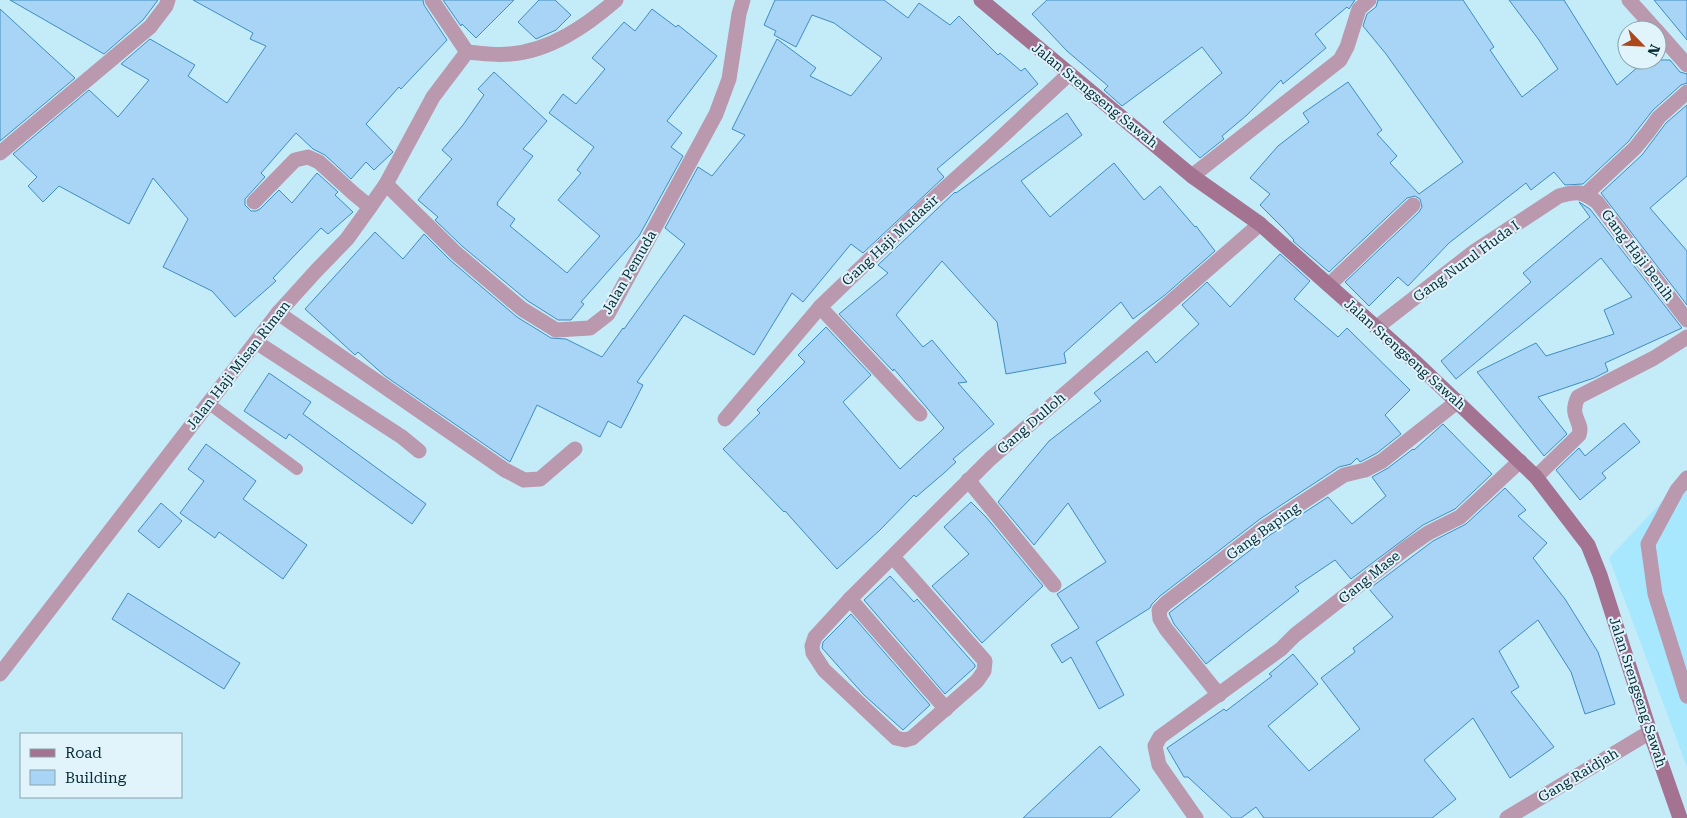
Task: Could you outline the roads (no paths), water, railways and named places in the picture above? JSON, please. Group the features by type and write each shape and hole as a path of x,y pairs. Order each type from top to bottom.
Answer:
{"street":[{"path":"0,153 150,26 166,6 168,0"},
{"path":"432,0 467,52 509,55 536,50 561,40 616,0"},
{"name":"Jalan Pemuda","path":"386,184 456,253 522,309 556,330 590,328 608,314 716,114 728,79 742,0"},
{"name":"Jalan Srengseng Sawah","path":"981,0 1192,176 1260,224 1458,401 1536,477 1588,544 1680,818"},
{"path":"1192,176 1340,60 1347,47 1359,9 1369,0"},
{"path":"1629,0 1646,20"},
{"path":"1667,43 1687,65"},
{"name":"Jalan Haji Misan Riman","path":"0,674 278,314 347,239 386,184 433,97 467,52"},
{"name":"Gang Haji Mudasir","path":"725,420 820,307 922,209 1069,74"},
{"path":"1586,194 1635,148 1659,117 1687,92"},
{"path":"254,202 295,160 308,157 319,162 370,207"},
{"name":"Gang Nurul Huda I","path":"1377,327 1475,251 1558,196 1573,192 1586,194"},
{"name":"Gang Haji Benih","path":"1586,194 1598,202 1687,320"},
{"path":"1329,285 1413,206"},
{"name":"Gang Dulloh","path":"946,709 912,738 905,740 896,738 824,670 813,653 812,646 815,637 850,599 990,459 1260,224"},
{"path":"820,307 920,414"},
{"path":"278,314 505,470 524,480 540,479 575,449"},
{"path":"1536,477 1579,435 1581,429 1574,412 1574,406 1578,397 1654,358 1687,336"},
{"path":"256,342 402,437 418,451"},
{"name":"Gang Baping","path":"1219,695 1166,629 1160,620 1159,610 1265,527 1344,476 1365,470 1382,461 1458,401"},
{"name":"Gang Mase","path":"1219,695 1281,649 1405,548 1428,533 1460,517 1520,461"},
{"path":"1687,478 1677,490 1648,544 1655,594 1687,696"},
{"path":"968,480 1054,585"},
{"path":"850,599 946,709 977,681 984,671 985,661 893,557"},
{"path":"1196,818 1158,765 1155,746 1160,737 1219,695"},
{"name":"Gang Raidjah","path":"1507,818 1650,732"}],"lane":[{"path":"208,403 297,469"}]}
